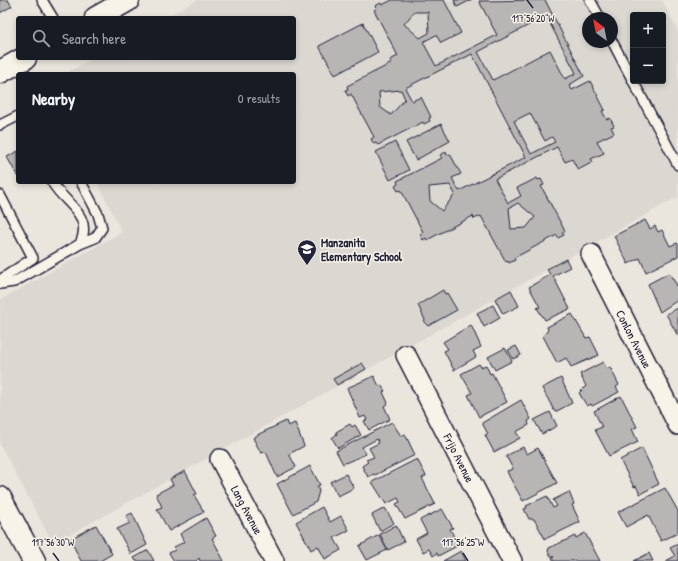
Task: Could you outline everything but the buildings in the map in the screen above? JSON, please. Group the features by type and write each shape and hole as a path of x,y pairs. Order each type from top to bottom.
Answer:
{"main road":[{"path":"100,16 128,0"},
{"path":"0,72 21,60"},
{"path":"2,508 34,561"}],"street":[{"name":"Conlon Avenue","path":"591,254 678,425"},
{"name":"Frijo Avenue","path":"406,355 512,561"},
{"name":"Lang Avenue","path":"220,459 274,561"}],"lane":[{"path":"42,0 52,16"},
{"path":"590,0 597,12"},
{"path":"616,48 630,75"},
{"path":"635,84 678,165"},
{"path":"0,125 16,118"},
{"path":"53,184 56,190 80,215 84,222 85,234 80,244"},
{"path":"0,284 14,282 80,244 95,238 102,228 98,214 82,184"},
{"path":"0,195 32,258 0,280"}],"shaded area":[{"name":"Manzanita Elementary School","path":"197,0 662,0 678,31 678,197 53,544 0,444 0,300 122,232 98,184 296,184 296,72 68,72 89,60 296,60 296,16 169,16"}],"place":[{"name":"Manzanita Elementary School","path":"307,266"}]}
